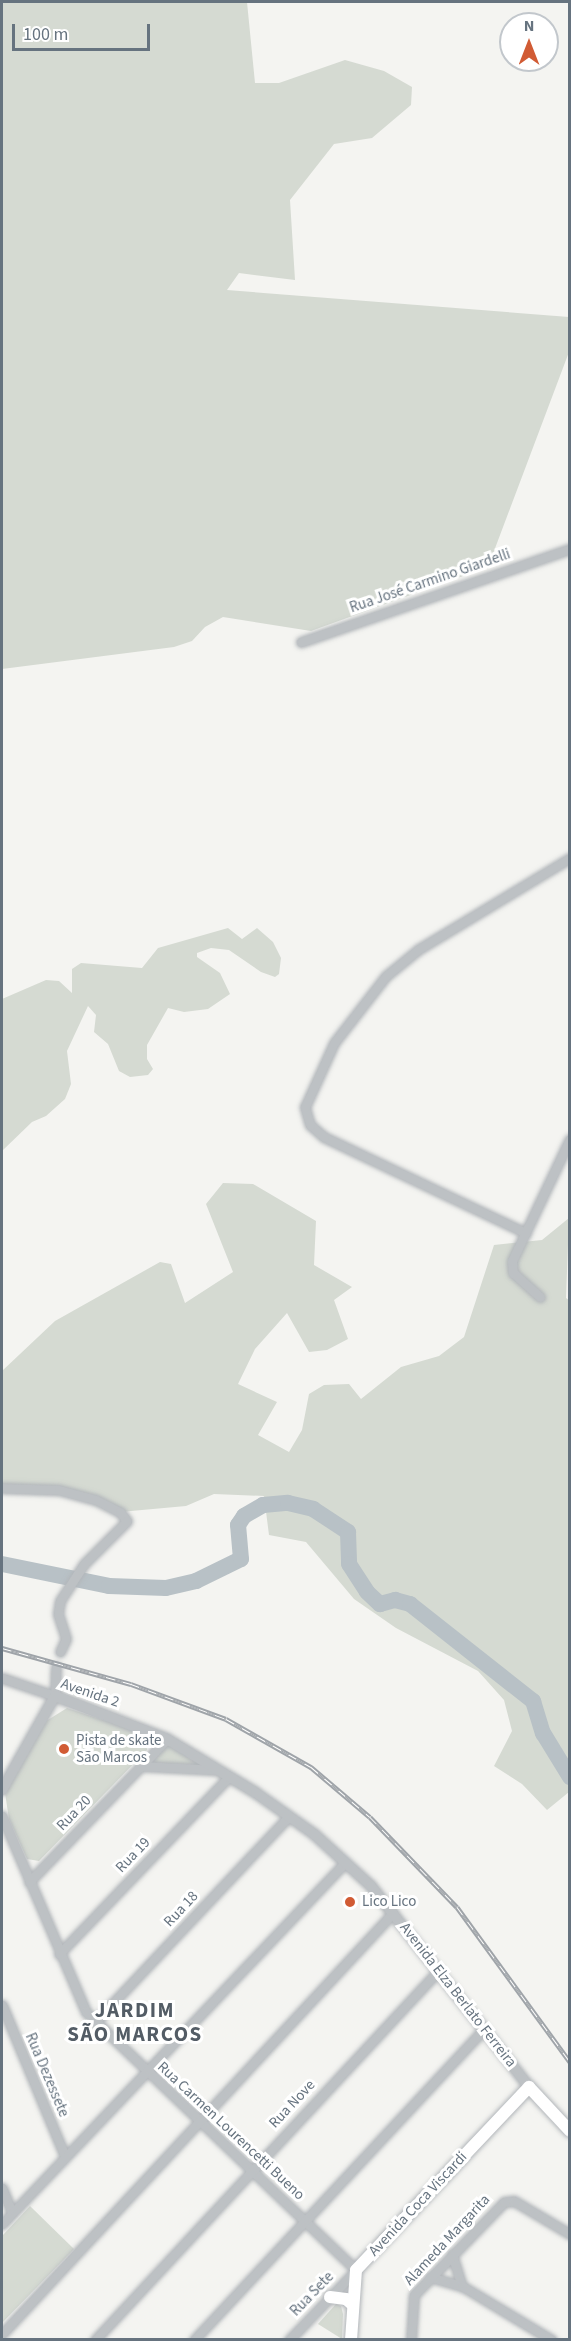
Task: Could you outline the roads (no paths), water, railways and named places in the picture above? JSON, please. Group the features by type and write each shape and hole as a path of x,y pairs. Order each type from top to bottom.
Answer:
{"main road":[{"name":"Avenida Elza Berlato Ferreira","path":"529,2086 570,2131"},
{"name":"Avenida Coca Viscardi","path":"351,2340 356,2270 529,2086"},
{"path":"330,2297 346,2299 353,2305"}],"street":[{"name":"Rua José Carmino Giardelli","path":"301,642 570,549"},
{"path":"526,1233 324,1137 310,1125 305,1107 334,1043 386,976 418,949 570,858"},
{"path":"540,1298 512,1268 570,1139"},
{"path":"2,1488 59,1490 96,1500 120,1512 128,1521 84,1564 71,1582 58,1614 66,1639 60,1652"},
{"path":"2,1790 55,1696 56,1667"},
{"name":"Avenida 2","path":"2,1678 167,1739"},
{"name":"Rua 20","path":"29,1882 167,1739"},
{"name":"Avenida Elza Berlato Ferreira","path":"167,1739 289,1816 345,1862 393,1913 529,2086"},
{"path":"141,1766 218,1770"},
{"name":"Rua 19","path":"59,1954 229,1777"},
{"name":"Rua Carmen Lourencetti Bueno","path":"2,1816 75,1994 95,2022 356,2270"},
{"name":"Rua 18","path":"95,2022 289,1816"},
{"path":"2,2224 345,1862"},
{"path":"2,2334 393,1913"},
{"name":"Rua Nove","path":"95,2340 439,1970"},
{"name":"Rua Dezessete","path":"2,2005 65,2156"},
{"path":"194,2340 303,2220 484,2030"},
{"path":"2,2188 12,2213"},
{"name":"Alameda Margarita","path":"411,2340 412,2300 452,2254 509,2199 570,2234"},
{"path":"452,2254 462,2286"},
{"name":"Rua Sete","path":"289,2340 356,2270"},
{"path":"430,2277 462,2286 552,2340"}],"waterway":[{"path":"2,1564 109,1586 166,1588 196,1581 241,1559 238,1525 244,1516 263,1505 288,1503 313,1509 348,1532 349,1564 367,1592 380,1604 395,1600 410,1604 533,1701 543,1733 570,1777"}],"railway":[{"path":"2,1648 131,1684 226,1719 311,1767 370,1817 457,1907 570,2062"}],"place":[{"name":"Pista de skate São Marcos","path":"64,1749"},
{"name":"Lico Lico","path":"350,1902"}],"district":[{"name":"JARDIM SÃO MARCOS","path":"135,2022"}]}
